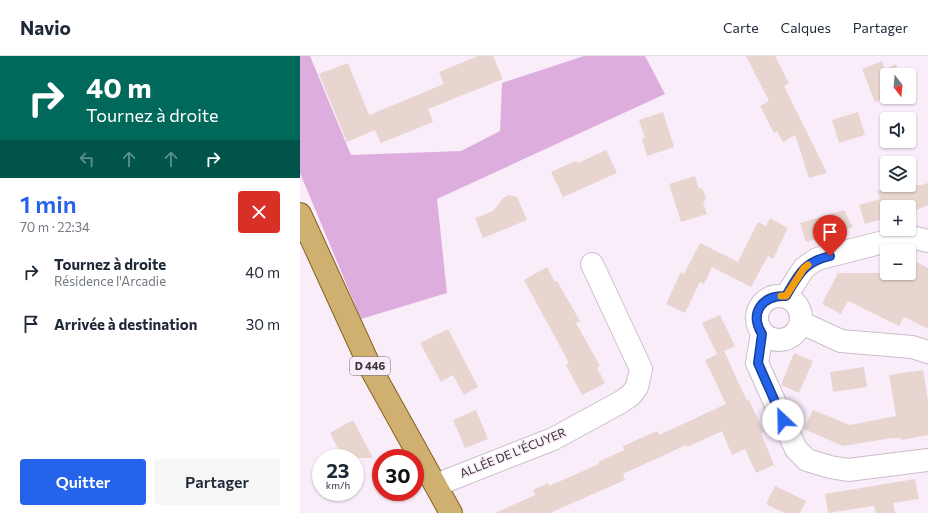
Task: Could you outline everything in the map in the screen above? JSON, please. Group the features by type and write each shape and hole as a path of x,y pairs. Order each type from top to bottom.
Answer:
{"main road":[{"name":"D 446","path":"300,214 371,369 451,513"}],"street":[{"path":"786,296 804,268 817,259 899,238 911,237 928,241"},
{"name":"ALLÉE DE L'ÉCUYER","path":"436,485 553,440 621,402 631,395 637,387 641,369 592,264"},
{"path":"786,296 797,304 800,310 802,323 795,335 782,341 775,341 762,334 758,328 757,320 760,306 771,297 786,296"},
{"path":"802,323 841,341 912,347 928,352"},
{"path":"762,334 758,363 796,449 807,460 830,467 848,470 928,460"}],"shaded area":[{"path":"300,56 310,56 351,155 461,151 500,131 502,83 584,56 645,56 665,94 437,199 447,293 361,319 300,173"}],"building":[{"path":"478,56 493,56 503,79 428,109 433,122 381,143 375,130 347,142 319,74 348,63 369,115 444,84 439,72"},
{"path":"746,56 775,56 789,83 784,86 827,173 809,178 795,135 783,142 777,131 774,133 760,106 769,101"},
{"path":"882,61 885,68 880,68 880,100 875,102 862,69"},
{"path":"896,64 897,68 887,68"},
{"path":"663,112 674,147 647,156 642,139 645,138 639,120"},
{"path":"858,112 865,135 839,143 832,120"},
{"path":"606,150 617,173 563,197 551,172 576,161 578,163"},
{"path":"695,176 698,187 703,190 706,198 703,203 707,214 681,222 669,184"},
{"path":"928,183 928,205 916,210 916,200 880,200 880,220 865,224 859,205 880,199 877,191 916,192 916,185"},
{"path":"509,195 517,197 527,220 483,238 475,218 493,211 503,198"},
{"path":"844,210 853,227 806,242 800,223"},
{"path":"770,218 788,228 773,259 768,256 751,287 712,267 704,284 700,282 685,313 666,304 681,272 684,274 700,243 738,262 758,222 766,226"},
{"path":"916,262 928,268 928,329 904,317 899,326 848,301 841,314 822,304 838,273 880,273 880,280 916,280"},
{"path":"547,267 555,282 557,281 580,321 576,323 600,366 597,368 605,383 582,395 566,365 569,363 524,280"},
{"path":"720,315 735,346 717,354 702,323"},
{"path":"448,329 478,387 464,395 453,375 441,382 420,343"},
{"path":"724,351 747,401 749,400 764,432 761,433 774,465 756,473 745,449 732,455 722,431 687,447 686,445 623,474 625,480 550,513 495,513 535,495 533,490 548,483 549,486 599,464 598,462 624,450 623,446 657,431 659,435 726,404 705,360"},
{"path":"794,353 813,361 799,393 781,385"},
{"path":"864,367 867,387 833,392 830,372"},
{"path":"923,370 928,401 928,435 901,440 901,438 892,438 843,446 804,429 813,410 850,425 896,416 889,375"},
{"path":"476,410 488,439 465,448 453,420"},
{"path":"353,420 372,458 364,458 364,449 338,449 330,433"},
{"path":"915,479 919,499 893,503 895,513 876,513 874,506 828,513 825,494"},
{"path":"775,486 806,501 800,513 784,513 766,504"}],"slow traffic":[{"path":"781,296 786,296 795,280 808,265"}],"route":[{"path":"783,420 758,363 762,334 758,328 757,313 760,306 771,297 786,296 804,268 817,259 830,256"}]}
